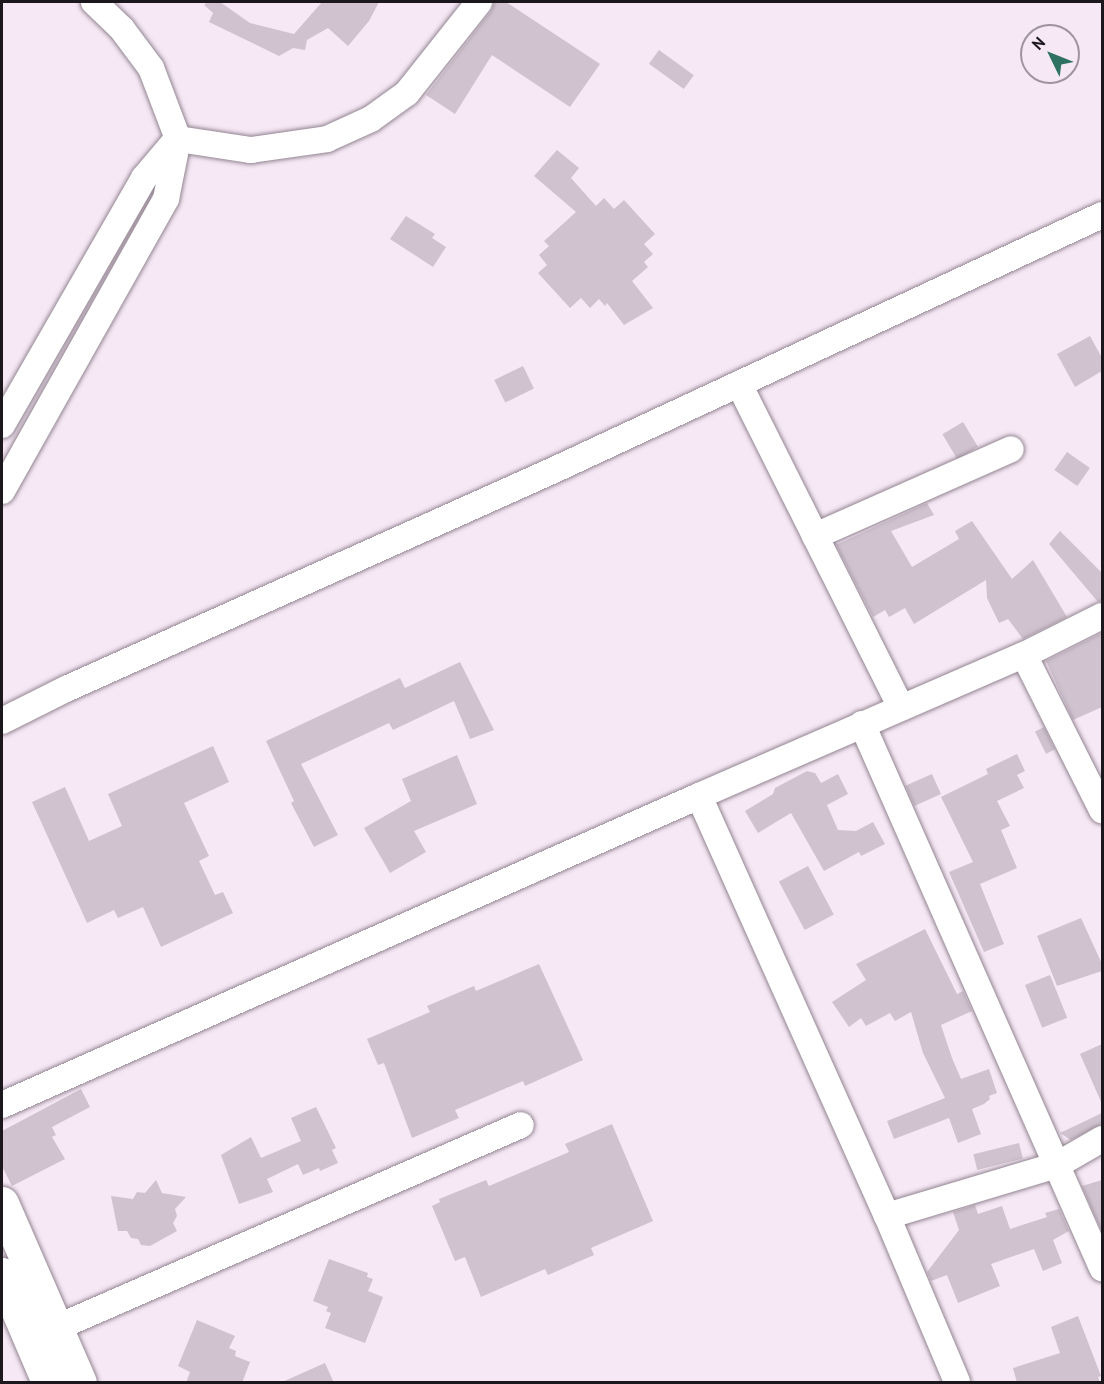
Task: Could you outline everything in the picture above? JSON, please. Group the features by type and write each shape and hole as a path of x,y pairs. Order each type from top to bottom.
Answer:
{"main road":[{"path":"2,1203 80,1383"},
{"path":"2,1274 48,1383"}],"street":[{"path":"2,491 166,199 178,139 151,68 122,29 94,2"},
{"path":"178,139 250,150 327,139 371,119 407,93 479,2"},
{"path":"2,425 144,178 178,139"},
{"path":"2,721 66,689 739,384 1102,215"},
{"path":"739,384 901,707"},
{"path":"815,536 1011,449"},
{"path":"2,1105 862,724 1024,655 1102,616"},
{"path":"1024,655 1102,810"},
{"path":"862,724 1102,1268"},
{"path":"699,796 887,1216 957,1383"},
{"path":"56,1328 521,1125"},
{"path":"887,1216 1057,1165 1102,1139"}],"building":[{"path":"207,2 220,2 250,23 294,34 322,2 379,2 369,21 348,46 328,28 307,40 305,50 293,48 279,56 209,22 213,13 204,5"},
{"path":"494,2 506,2 600,64 570,107 492,55 455,114 426,95 491,11"},
{"path":"659,50 694,75 684,89 649,64"},
{"path":"557,150 579,168 571,178 596,206 604,198 614,209 624,200 655,234 644,244 653,254 644,262 648,267 632,281 653,308 624,325 607,303 605,306 599,299 590,308 581,298 570,308 538,273 547,265 539,255 549,246 544,241 576,212 534,176"},
{"path":"406,216 435,234 432,238 446,247 433,267 390,239"},
{"path":"1090,336 1102,358 1102,371 1075,387 1057,354"},
{"path":"523,366 534,388 505,402 494,380"},
{"path":"963,422 978,447 957,459 942,434"},
{"path":"1067,452 1090,468 1077,486 1054,470"},
{"path":"927,503 934,515 891,531 912,567 959,539 955,531 972,521 1012,579 1033,560 1067,617 1023,639 1008,619 999,623 987,598 986,580 914,624 905,608 889,617 885,610 873,617 836,545"},
{"path":"1060,531 1102,573 1102,601 1098,602 1049,544"},
{"path":"1102,633 1102,707 1073,720 1046,661"},
{"path":"460,662 494,730 470,739 454,701 393,730 389,723 301,764 338,835 314,847 291,803 294,801 266,741 400,678 405,688"},
{"path":"1044,727 1055,749 1046,754 1035,731"},
{"path":"213,746 229,782 184,803 209,856 199,861 215,895 223,892 233,913 161,947 143,907 118,918 114,910 87,923 32,802 65,787 89,841 122,826 108,794"},
{"path":"1017,754 1025,771 1017,775 1024,788 997,801 1010,826 1001,830 1017,868 980,884 1004,944 984,952 949,872 973,862 941,797 988,774 986,769"},
{"path":"457,755 477,804 414,831 426,852 390,873 364,828 411,801 402,779"},
{"path":"807,771 815,773 821,783 838,774 848,794 827,805 838,830 856,831 873,822 885,844 861,856 859,852 824,871 791,813 758,833 745,811 773,794 775,788"},
{"path":"932,774 941,794 914,806 906,786"},
{"path":"808,866 834,915 805,930 779,881"},
{"path":"1081,918 1102,964 1102,971 1057,986 1037,936"},
{"path":"925,929 957,994 963,991 972,1011 941,1025 961,1079 989,1069 997,1093 989,1096 990,1099 984,1104 972,1109 981,1134 958,1143 949,1118 894,1139 887,1121 945,1098 923,1053 911,1012 895,1021 890,1013 866,1026 861,1018 849,1027 832,1002 866,980 856,964"},
{"path":"539,964 583,1060 525,1086 523,1081 455,1110 459,1118 412,1138 384,1063 378,1065 367,1039 430,1012 427,1006 474,986 476,991"},
{"path":"1050,975 1067,1018 1042,1028 1025,985"},
{"path":"1102,1044 1102,1104 1080,1054"},
{"path":"81,1089 90,1107 52,1127 56,1135 52,1137 65,1159 12,1186 2,1166 2,1131"},
{"path":"316,1107 336,1148 332,1150 338,1163 303,1175 298,1164 267,1179 273,1192 239,1204 221,1155 251,1137 261,1158 301,1141 291,1118"},
{"path":"1102,1113 1102,1124 1071,1140 1060,1133"},
{"path":"612,1124 653,1221 591,1248 594,1255 548,1275 545,1269 481,1297 465,1257 455,1261 432,1206 440,1202 439,1199 486,1180 489,1186 569,1152 565,1144"},
{"path":"1019,1143 1023,1159 977,1170 973,1154"},
{"path":"156,1180 162,1193 186,1197 175,1209 177,1216 173,1223 177,1231 150,1246 141,1245 138,1239 131,1238 127,1231 118,1231 111,1196 133,1199 137,1192 145,1193"},
{"path":"1102,1180 1102,1232 1082,1186"},
{"path":"975,1205 978,1214 1002,1206 1010,1229 1047,1217 1045,1213 1059,1209 1069,1231 1053,1240 1062,1263 1043,1271 1034,1249 991,1264 1000,1286 958,1303 947,1275 931,1281 927,1272 959,1230 953,1212"},
{"path":"329,1259 368,1273 367,1277 373,1279 368,1291 383,1297 365,1343 325,1328 331,1313 326,1311 328,1307 313,1301"},
{"path":"1078,1316 1101,1376 1098,1377 1100,1383 1017,1383 1013,1368 1060,1353 1051,1327"},
{"path":"197,1320 235,1336 229,1348 236,1351 235,1356 250,1362 242,1383 186,1383 190,1372 178,1366"},
{"path":"325,1363 334,1383 280,1383"}]}
